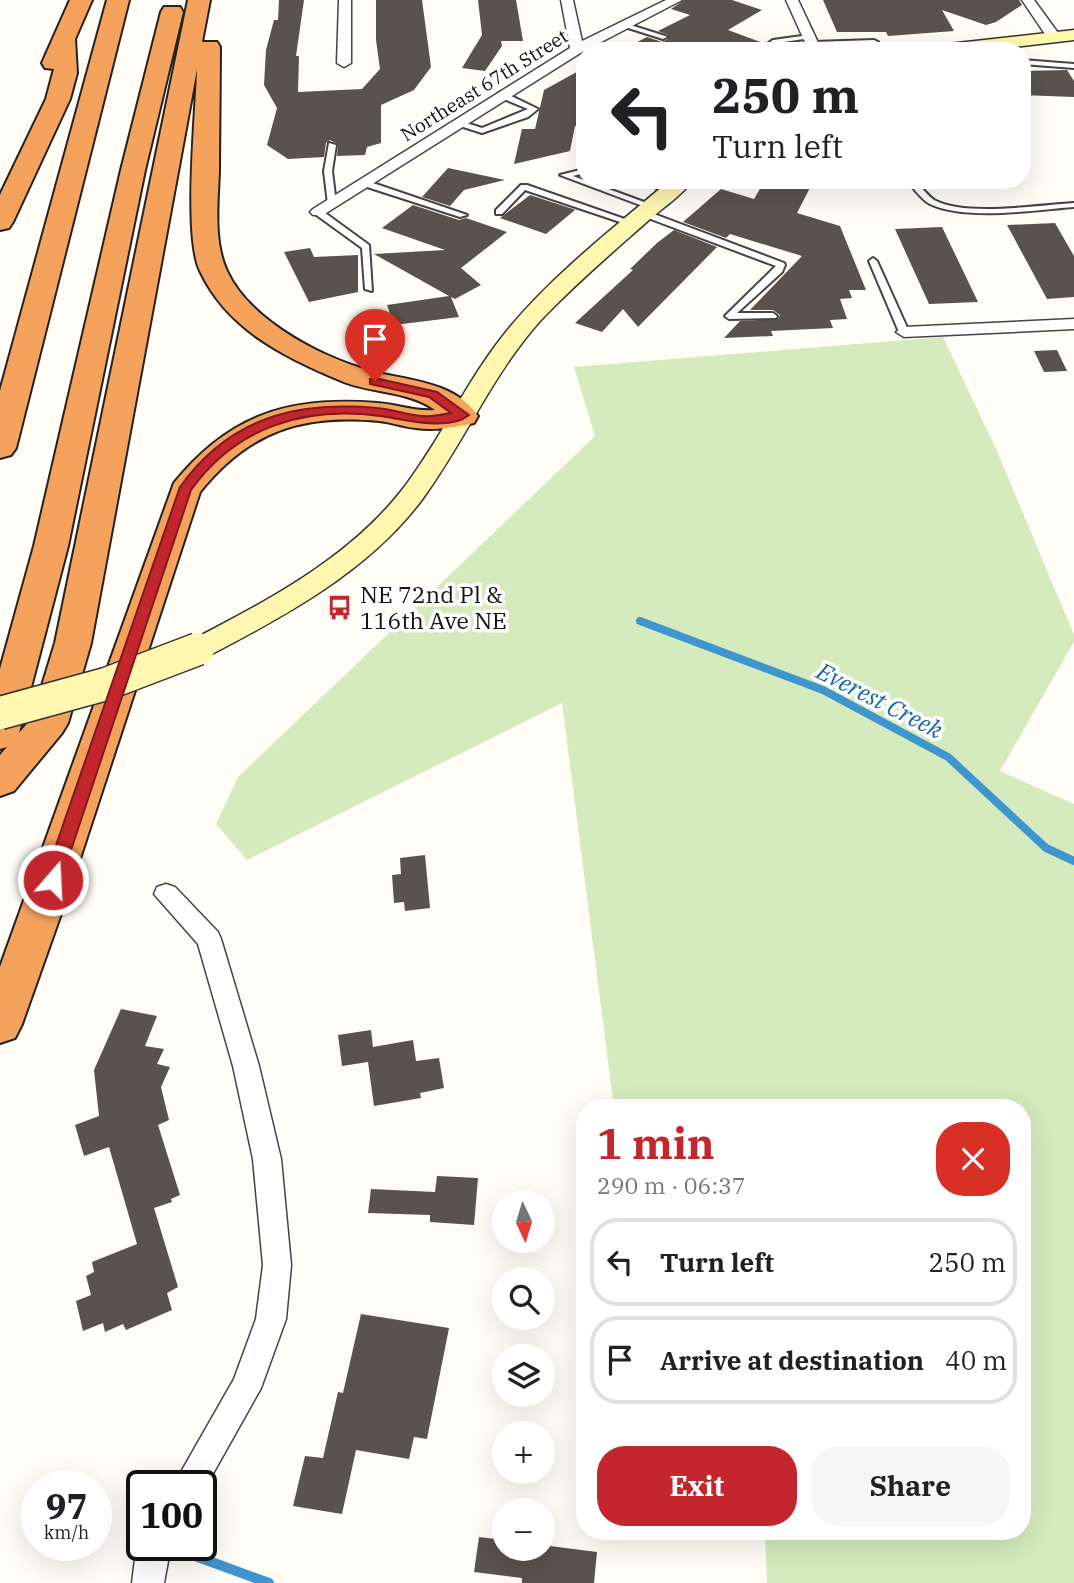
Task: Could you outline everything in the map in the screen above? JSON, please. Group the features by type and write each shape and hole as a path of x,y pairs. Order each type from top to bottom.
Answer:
{"highway":[{"path":"0,179 81,0"},
{"path":"0,448 118,0"},
{"path":"0,736 51,545 132,170 175,0"},
{"path":"0,781 49,723 72,643 106,485 199,0"},
{"path":"206,0 209,40 205,232 206,250 220,284 245,314 291,348 355,376 433,394 463,415"},
{"path":"0,222 58,99 66,73 64,38"},
{"path":"0,1024 53,880 184,490 202,466 228,443 252,429 319,411 380,412 424,420 463,415"}],"main road":[{"path":"1010,42 1074,35"},
{"path":"0,713 106,684 198,649 287,602 330,573 373,537 415,493 518,332 543,304 672,189"}],"street":[{"path":"344,63 345,0"},
{"path":"567,0 576,44"},
{"name":"Northeast 67th Street","path":"590,42 676,0"},
{"path":"792,0 812,42"},
{"path":"1028,0 1054,37"},
{"name":"Northeast 67th Street","path":"318,212 576,50"},
{"path":"904,332 1074,324"},
{"path":"166,894 209,939 246,1066 267,1159 277,1265 271,1319 246,1388 198,1470"},
{"path":"149,1583 151,1561"}],"lane":[{"path":"624,24 663,37"},
{"path":"1031,63 1074,66"},
{"path":"460,122 482,131 534,109 502,95"},
{"path":"332,145 328,171 332,204"},
{"path":"576,173 565,175 576,181"},
{"path":"364,183 463,215"},
{"path":"499,212 524,187 642,214"},
{"path":"593,189 642,214 781,265 779,270 729,316 773,316"},
{"path":"920,189 932,203 968,209 1074,205"},
{"path":"318,212 366,247 369,289"},
{"path":"873,261 904,332"}],"green space":[{"path":"943,337 997,451 1074,635 1074,642 1000,771 1074,804 1074,1583 767,1583 765,1540 1031,1540 1031,1099 613,1099 562,703 247,860 216,824 238,777 595,436 574,367"}],"building":[{"path":"279,0 304,0 296,56 299,56 298,92 362,89 380,69 376,40 376,0 422,0 431,67 414,90 381,105 381,143 367,147 365,155 337,156 338,144 330,140 326,143 324,157 288,159 267,145 277,108 264,85 266,50 274,20 278,20"},
{"path":"478,0 516,0 523,41 501,41 502,46 485,71 462,68 482,35"},
{"path":"684,0 732,0 762,10 728,30 760,42 662,42 668,39 668,35 658,31 690,15 671,9"},
{"path":"823,0 1019,0 1022,5 996,22 986,25 942,10 954,31 888,36 886,32 837,32"},
{"path":"647,37 662,42 637,42"},
{"path":"1067,70 1074,81 1074,97 1031,95 1031,71"},
{"path":"576,72 576,126 570,151 514,164 522,129 535,129 544,90"},
{"path":"448,168 505,180 464,190 450,206 422,197"},
{"path":"721,189 754,199 760,189 809,189 797,213 840,226 866,290 849,290 852,298 840,299 847,319 830,320 833,328 771,331 773,336 724,338 740,321 778,319 780,315 773,310 750,310 802,256 730,234 726,238 683,222"},
{"path":"530,195 575,210 546,234 500,218"},
{"path":"413,205 459,220 466,218 507,232 461,268 481,285 455,299 451,297 459,317 394,325 387,305 449,296 374,254 445,250 382,228"},
{"path":"1055,223 1074,256 1074,297 1047,299 1007,225"},
{"path":"942,227 978,302 929,304 895,229"},
{"path":"674,230 717,247 638,327 623,309 602,332 575,323 633,270 630,269 657,243"},
{"path":"310,248 314,257 358,255 358,292 309,302 284,252"},
{"path":"1057,350 1067,371 1044,372 1034,351"},
{"path":"425,855 430,908 405,911 404,902 394,903 392,875 401,874 400,858"},
{"path":"121,1009 157,1016 145,1046 164,1049 157,1064 170,1067 161,1087 169,1120 158,1125 180,1195 171,1199 172,1202 154,1208 178,1287 167,1293 172,1310 126,1330 123,1324 105,1332 103,1323 83,1331 76,1301 91,1295 86,1276 94,1272 92,1262 137,1244 109,1147 84,1156 75,1125 99,1116 94,1070"},
{"path":"371,1030 373,1047 413,1040 416,1061 439,1058 444,1088 420,1093 421,1098 374,1106 368,1062 342,1066 338,1035"},
{"path":"437,1176 478,1178 474,1225 430,1222 430,1215 368,1213 371,1189 435,1192"},
{"path":"361,1314 449,1328 427,1439 414,1437 409,1459 356,1450 342,1514 293,1506 305,1456 323,1458 338,1392 343,1393"},
{"path":"479,1537 492,1539 492,1561 555,1561 555,1547 597,1552 594,1583 522,1583 522,1578 474,1572"}],"waterway":[{"name":"Everest Creek","path":"640,621 823,690 948,757 1046,848 1074,861"},
{"name":"Everest Creek","path":"209,1561 269,1583"}],"place":[{"name":"NE 72nd Pl & 116th Ave NE","path":"340,607"}],"route":[{"path":"53,880 184,490 202,466 228,443 252,429 284,418 319,411 349,410 380,412 424,420 463,415 433,394 375,381"}]}
